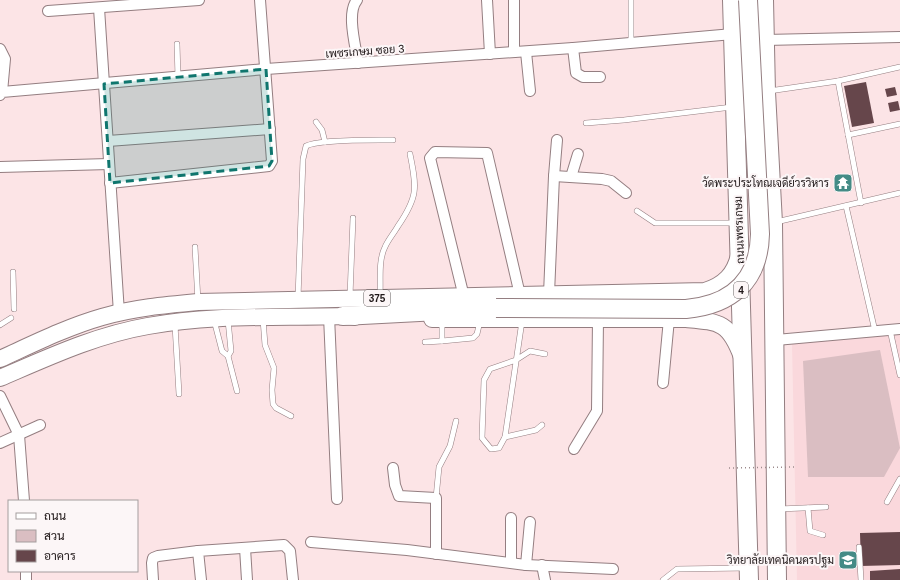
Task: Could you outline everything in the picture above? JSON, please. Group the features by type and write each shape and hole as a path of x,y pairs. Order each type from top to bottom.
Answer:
{"highway":[{"name":"ถนนเพชรเกษม","path":"732,0 749,574"},
{"path":"336,316 496,308 705,308 717,303 742,285 750,275 760,249 748,0"},
{"path":"764,0 766,92 773,223 776,340 777,580"}],"main road":[{"name":"375","path":"0,358 57,333 119,313 152,306 198,302 705,291 717,288 726,282 737,264 740,250"},
{"path":"705,291 710,304 705,321"},
{"name":"375","path":"0,378 90,340 129,330 175,322 221,319 336,316 480,320 669,319 705,321 716,322 731,334 742,358"}],"street":[{"path":"48,11 199,0"},
{"path":"110,183 269,166 272,161 260,0"},
{"path":"357,0 353,5 351,14 358,63"},
{"path":"486,0 490,54"},
{"path":"514,0 514,52"},
{"path":"99,8 119,313"},
{"name":"เพชรเกษม ซอย 3","path":"1,94 266,69 526,52 733,34"},
{"path":"765,40 900,37"},
{"path":"573,48 576,73 579,76 600,77"},
{"path":"0,49 5,59 1,94"},
{"path":"526,52 530,91"},
{"path":"108,141 270,129"},
{"path":"549,294 557,140"},
{"path":"464,297 430,158 435,152 487,153 520,295"},
{"path":"571,177 578,154"},
{"path":"0,167 109,164"},
{"path":"554,176 602,179 611,181 626,193"},
{"path":"336,316 337,499"},
{"path":"574,449 597,411 598,319"},
{"path":"662,383 669,319"},
{"path":"776,340 895,329"},
{"path":"0,396 19,434 24,500"},
{"path":"0,443 40,425"},
{"path":"393,468 394,485 399,496 436,498 436,554"},
{"path":"511,518 511,562"},
{"path":"526,564 530,522"},
{"path":"311,542 526,564 612,569"},
{"path":"153,580 153,558 158,556 198,551 284,545 290,551 293,580"},
{"path":"245,548 247,580"},
{"path":"198,551 200,580"},
{"path":"542,565 545,580"}],"lane":[{"path":"631,0 631,43"},
{"path":"177,44 178,77"},
{"path":"766,92 838,81 900,68"},
{"path":"838,81 861,202"},
{"path":"586,123 736,107"},
{"path":"316,122 322,130 325,142"},
{"path":"848,135 900,124"},
{"path":"298,300 304,150 306,146 311,143 325,142 393,140"},
{"path":"380,298 381,256 385,246 406,214 414,198 414,174 410,154"},
{"path":"773,223 900,193"},
{"path":"846,206 875,331"},
{"path":"638,210 655,223 739,223"},
{"path":"350,299 353,218"},
{"path":"195,247 198,302"},
{"path":"13,272 14,309"},
{"path":"0,325 11,318"},
{"path":"262,318 265,345 274,368 272,390 273,404 276,408 291,416"},
{"path":"221,319 232,351 228,356"},
{"path":"221,319 222,350 228,356 237,391"},
{"path":"442,319 442,341"},
{"path":"425,342 476,337 480,320"},
{"path":"522,320 516,360 505,437 499,448 491,449 482,438 484,380 490,369 516,360 530,351 545,354"},
{"path":"175,322 179,394"},
{"path":"895,329 900,375"},
{"path":"436,498 439,467 450,446 456,421"},
{"path":"505,437 536,430 542,425"},
{"path":"887,502 900,479"},
{"path":"776,509 826,507"},
{"path":"808,508 810,531 822,535"},
{"path":"859,547 861,580"},
{"path":"663,580 677,569 749,574"}],"path":[{"path":"729,468 795,466"}],"highlighted area":[{"path":"266,69 272,161 269,166 110,183 104,84"}],"shaded area":[{"path":"900,333 900,580 797,580 792,344"}],"green space":[{"path":"880,350 900,448 884,477 808,477 803,361"}],"building":[{"path":"866,82 874,123 852,127 844,86"},
{"path":"895,87 897,95 887,97 885,89"},
{"path":"898,101 900,110 890,112 888,103"},
{"path":"900,532 900,565 861,566 860,533"},
{"path":"900,569 900,580 870,580 870,571"}],"place":[{"name":"วัดพระประโทณเจดีย์วรวิหาร","path":"843,183"},
{"name":"วิทยาลัยเทคนิคนครปฐม","path":"848,560"}]}
